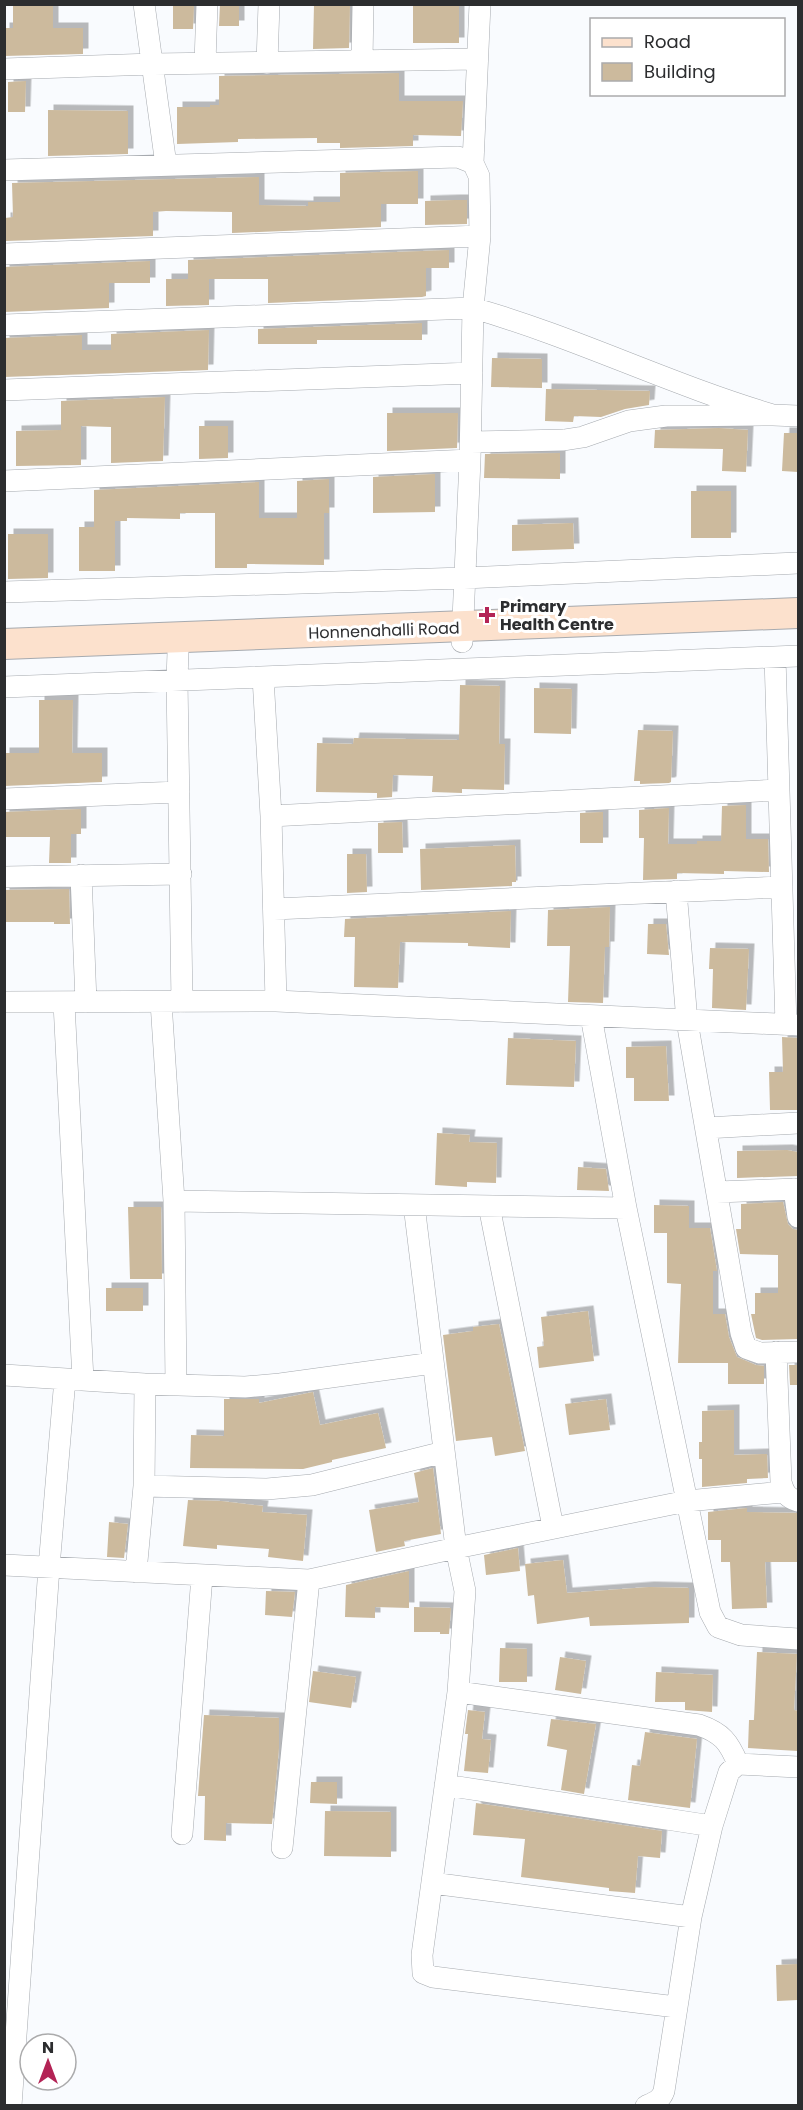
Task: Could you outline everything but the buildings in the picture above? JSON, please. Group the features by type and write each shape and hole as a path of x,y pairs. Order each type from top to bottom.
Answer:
{"street":[{"path":"144,4 166,165"},
{"path":"205,63 207,4"},
{"path":"267,63 269,4"},
{"path":"362,61 363,4"},
{"path":"462,634 471,451 473,308 480,236 479,176 473,164 480,4"},
{"path":"4,69 153,64 477,59"},
{"path":"4,170 458,157 473,164"},
{"path":"4,254 480,236"},
{"path":"4,324 473,308 516,320 719,399 773,415"},
{"path":"4,390 472,373"},
{"path":"4,481 471,451 584,437 629,421 666,416 798,416"},
{"path":"4,592 464,578 798,563"},
{"name":"Honnenahalli Road","path":"4,659 178,666 462,634 798,613"},
{"name":"Honnenahalli Road","path":"4,644 462,634 798,630"},
{"path":"4,687 178,666 263,677 798,656"},
{"path":"4,1002 276,1001 792,1024 782,887 774,657"},
{"path":"176,1385 172,1002 181,874 178,666"},
{"path":"263,677 272,816 276,1001"},
{"path":"272,816 779,790"},
{"path":"4,799 179,792"},
{"path":"4,878 181,874"},
{"path":"81,875 86,1002"},
{"path":"274,909 782,887"},
{"path":"676,891 687,1020 741,1333 746,1348 760,1353 798,1352"},
{"path":"10,2106 49,1567 74,1379 64,1003"},
{"path":"591,1016 626,1208 710,1612 718,1628 741,1635 798,1640"},
{"path":"706,1128 798,1123"},
{"path":"717,1192 796,1189 798,1217"},
{"path":"174,1201 626,1208"},
{"path":"414,1205 456,1548 465,1591 458,1692 422,1955 423,1973 433,1977 676,2007"},
{"path":"489,1206 553,1527"},
{"path":"776,1352 781,1482 791,1497"},
{"path":"4,1375 145,1384 245,1387 433,1363"},
{"path":"136,1572 144,1486 145,1384"},
{"path":"144,1486 267,1489 312,1485 444,1452"},
{"path":"4,1565 309,1580 553,1527 687,1501 791,1497"},
{"path":"182,1834 202,1576"},
{"path":"282,1848 309,1580"},
{"path":"458,1692 699,1725 717,1731 731,1748 738,1764"},
{"path":"646,2106 657,2102 664,2091 691,1917 712,1826 729,1772 738,1764 798,1767"},
{"path":"445,1785 712,1826"},
{"path":"432,1883 691,1917"}],"place":[{"name":"Primary Health Centre","path":"487,615"}]}
